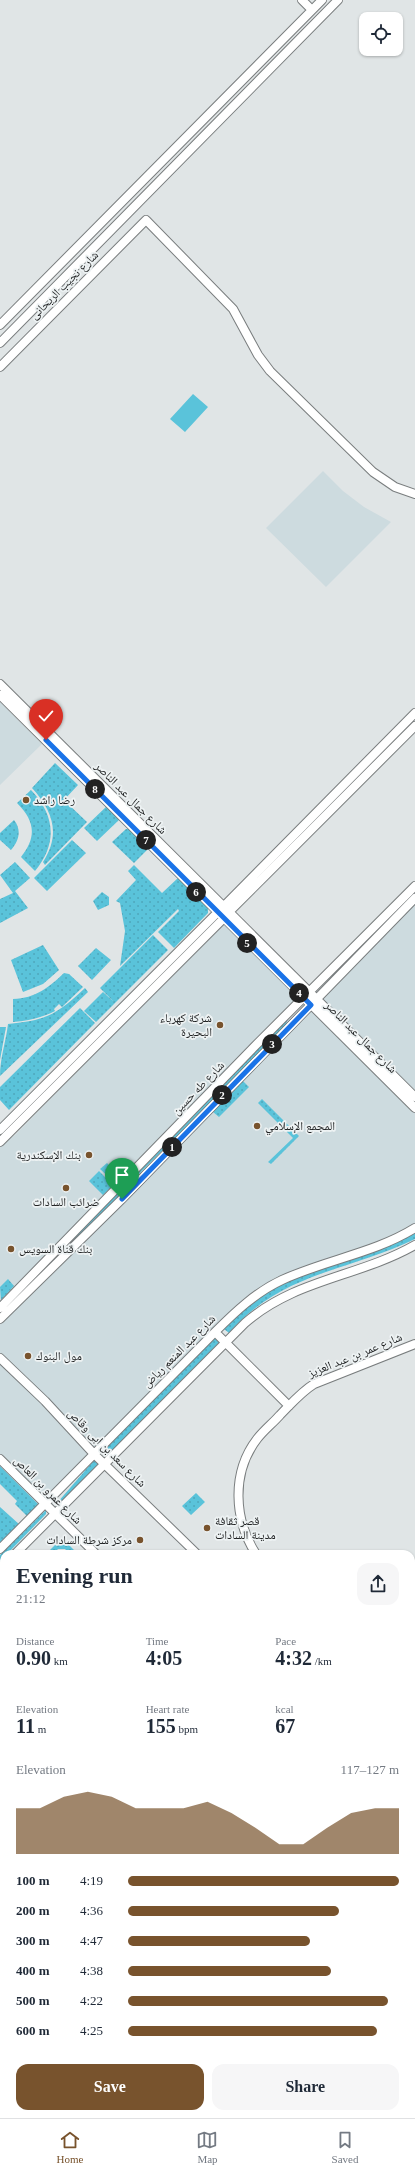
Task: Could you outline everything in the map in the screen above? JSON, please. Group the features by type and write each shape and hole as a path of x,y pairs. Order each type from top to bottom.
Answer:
{"street":[{"path":"302,0 312,10"},
{"path":"0,325 322,0"},
{"path":"0,343 338,0"},
{"name":"شارع نجيب الريحانى","path":"0,367 146,220 233,309 258,356 270,371 373,472 395,487 415,494"},
{"name":"شارع جمال عبد الناصر","path":"0,684 223,913 327,1015 415,1108"},
{"name":"شارع جمال عبد الناصر","path":"0,695 165,854"},
{"path":"0,1142 415,713"},
{"path":"10,1133 2,1128 415,726"},
{"name":"شارع طه حسين","path":"0,1308 127,1177 415,886"},
{"name":"شارع طه حسين","path":"0,1319 135,1185 415,898"},
{"name":"شارع جمال عبد الناصر","path":"327,1015 415,1097"},
{"path":"127,1177 135,1185"},
{"name":"شارع عبد المنعم رياض","path":"0,1549 215,1332 244,1305 277,1282 388,1242 415,1228"},
{"path":"18,1550 252,1317 277,1299 305,1287 391,1257 415,1245"},
{"path":"215,1332 289,1406"},
{"name":"شارع عمر بن عبد العزيز","path":"254,1550 244,1531 240,1515 239,1490 241,1474 246,1459 258,1438 304,1390 319,1381 415,1344"},
{"name":"شارع سعد بن ابى وقاص","path":"0,1358 45,1401 94,1454 194,1550"},
{"name":"شارع عمرو بن العاص","path":"0,1459 92,1550"}],"shaded area":[{"path":"193,394 208,407 185,432 170,419"},
{"path":"323,471 343,491 364,507 391,522 326,587 266,528"},
{"path":"0,702 42,744 0,785"},
{"path":"55,763 78,785 64,800 47,784 87,822 45,865 43,862 49,852 52,842 52,823 45,805 32,788"},
{"path":"31,790 45,809 51,829 47,850 35,871 21,857 30,843 32,829 27,816 17,803"},
{"path":"107,806 120,819 97,841 84,828"},
{"path":"14,820 19,832 18,839 11,850 0,840 0,833"},
{"path":"126,829 131,829 150,847 134,863 112,842"},
{"path":"72,840 86,853 47,891 34,878"},
{"path":"15,862 30,878 15,891 28,908 0,923 0,899 13,893 0,875"},
{"path":"134,865 162,893 178,878 208,907 208,913 174,948 158,932 179,911 178,909 120,966 125,931 120,903 116,901 136,880 128,871"},
{"path":"102,892 109,897 109,905 98,910 93,901"},
{"path":"415,892 415,1227 299,1275 252,1299 47,1503 0,1456 0,1312"},
{"path":"227,919 306,998 0,1305 0,1146 15,1135"},
{"path":"153,935 168,950 115,1003 100,988"},
{"path":"43,945 59,970 43,984 23,992 11,960"},
{"path":"96,948 111,960 92,980 78,966"},
{"path":"64,973 69,974 83,987 62,1007 59,1004 54,1009 55,1011 45,1016 13,1022 13,999 28,997 41,991"},
{"path":"85,988 88,992 0,1076 8,1024 42,1018 50,1015"},
{"path":"103,992 115,1003 96,1022 84,1011"},
{"path":"80,1008 95,1023 9,1110 0,1100 0,1087"},
{"path":"289,1017 284,1028 136,1177 134,1175"},
{"path":"0,1027 6,1027 0,1060"},
{"path":"243,1081 249,1087 219,1117 213,1112"},
{"path":"262,1099 299,1136 271,1164 268,1162 293,1138 258,1103"},
{"path":"107,1163 121,1177 115,1183 100,1169"},
{"path":"99,1171 113,1185 103,1195 89,1181"},
{"path":"130,1180 132,1182 0,1318 0,1314"},
{"path":"415,1233 415,1239 390,1250 293,1285 271,1297 249,1313 229,1333 224,1329 256,1300 268,1292 304,1275 379,1249"},
{"path":"8,1279 14,1286 1,1300 0,1287"},
{"path":"216,1337 220,1342 108,1455 103,1451"},
{"path":"96,1458 100,1463 58,1505 57,1503"},
{"path":"0,1466 38,1504 38,1507 28,1517 15,1504 17,1501 0,1484"},
{"path":"196,1493 205,1502 191,1515 182,1506"},
{"path":"0,1507 20,1525 0,1546"},
{"path":"46,1510 46,1514 11,1550 5,1550"},
{"path":"62,1538 74,1550 58,1549 50,1550"}],"place":[{"name":"رضا راشد","path":"26,800"},
{"name":"شركة كهرباء البحيرة","path":"220,1025"},
{"name":"المجمع الإسلامي","path":"257,1126"},
{"name":"بنك الإسكندرية","path":"89,1155"},
{"name":"ضرائب السادات","path":"66,1188"},
{"name":"بنك قناة السويس","path":"11,1249"},
{"name":"مول البنوك","path":"28,1356"},
{"name":"قصر ثقافة مدينة السادات","path":"207,1528"},
{"name":"مركز شرطة السادات","path":"140,1540"}],"route":[{"path":"46,740 217,913 311,1005 194,1123 122,1199"}]}
